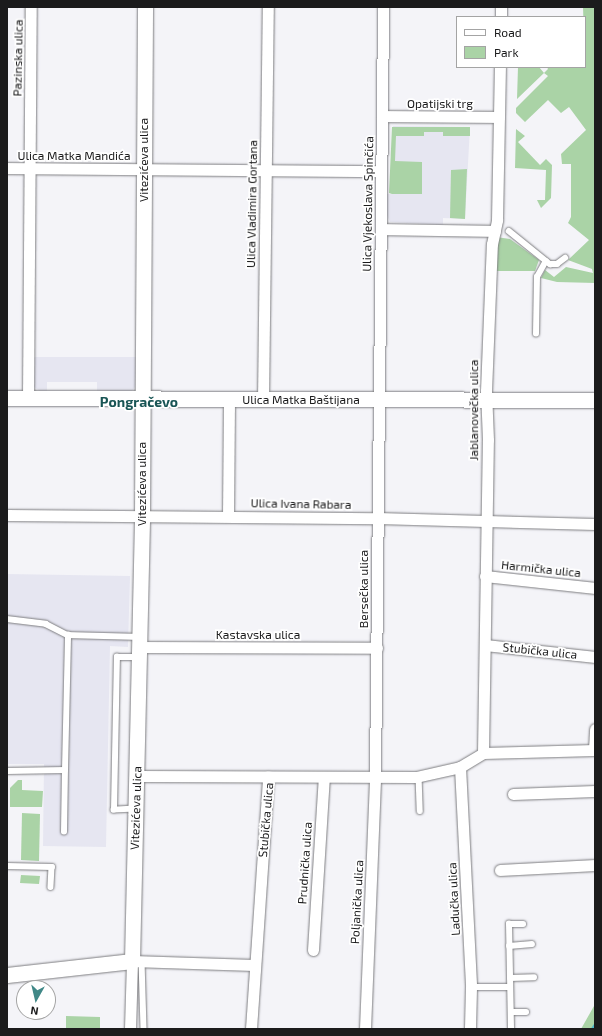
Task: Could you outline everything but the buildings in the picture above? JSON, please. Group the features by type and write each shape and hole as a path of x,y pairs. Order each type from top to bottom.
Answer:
{"street":[{"name":"Pazinska ulica","path":"28,398 32,7"},
{"name":"Vitezićeva ulica","path":"137,961 136,809 142,517 145,7"},
{"name":"Ulica Vladimira Gortana","path":"263,400 268,7"},
{"name":"Ulica Vjekoslava Spinčića","path":"378,400 383,7"},
{"name":"Jablanovečka ulica","path":"483,753 489,286 495,231 500,68"},
{"name":"Opatijski trg","path":"382,116 499,117"},
{"name":"Ulica Matka Mandića","path":"7,168 381,171"},
{"path":"381,229 495,231"},
{"name":"Ulica Matka Baštijana","path":"7,398 229,400 595,400"},
{"path":"228,516 229,400"},
{"name":"Bersečka ulica","path":"375,777 378,400"},
{"name":"Ulica Ivana Rabara","path":"7,515 377,518 595,524"},
{"name":"Harmička ulica","path":"485,576 595,588"},
{"name":"Stubička ulica","path":"485,645 595,657"},
{"name":"Kastavska ulica","path":"139,647 377,648"},
{"name":"Stubička ulica","path":"251,1029 254,965 268,777 419,776 460,767 483,753 595,750 595,729"},
{"name":"Ladučka ulica","path":"460,767 471,987 470,1029"},
{"path":"137,776 268,777"},
{"name":"Prudnička ulica","path":"313,950 324,777"},
{"name":"Poljanička ulica","path":"365,1029 375,777"},
{"path":"513,794 595,791"},
{"path":"500,870 595,865"},
{"path":"7,975 137,961 254,965"},
{"path":"130,1029 137,961"}],"lane":[{"path":"509,231 546,261 554,265 565,258"},
{"path":"536,334 537,277 546,261"},
{"path":"7,619 46,624 68,635 139,647"},
{"path":"64,832 68,635"},
{"path":"136,809 114,810 117,657 139,647"},
{"path":"7,771 65,770"},
{"path":"419,776 420,811"},
{"path":"7,866 52,867 51,887"},
{"path":"511,1028 508,924 523,924"},
{"path":"509,946 532,944"},
{"path":"137,961 144,1029"},
{"path":"510,978 534,977"},
{"path":"471,987 510,987"},
{"path":"511,1012 526,1012"}],"shaded area":[{"path":"393,126 470,127 465,219 443,218 443,225 390,222 386,213 386,194 392,194"},
{"path":"32,357 137,357 135,387 131,392 97,392 97,382 47,382 47,391 41,392 33,386"},
{"path":"7,574 130,576 128,647 110,646 106,847 43,846 44,764 7,764"}],"green space":[{"path":"583,7 595,7 595,283 557,282 541,278 545,270 554,277 566,267 593,273 592,269 568,260 589,240 568,223 571,217 571,164 562,164 561,154 586,130 569,107 561,113 548,100 525,122 516,113 516,108 548,76 544,73 548,68 586,68 586,16 583,16"},
{"path":"518,68 540,68 544,73 517,99"},
{"path":"392,127 470,127 470,136 443,136 443,132 424,132 424,136 396,136 395,161 422,162 422,194 392,194 389,193"},
{"path":"516,129 525,136 518,142 540,165 546,159 552,165 551,198 541,208 537,200 545,200 546,170 515,168"},
{"path":"467,169 465,219 450,218 451,170"},
{"path":"496,237 510,239 539,260 535,271 494,271"},
{"path":"18,780 22,780 22,790 43,791 42,807 10,807 10,788"},
{"path":"22,813 40,814 39,861 21,860"},
{"path":"21,875 40,876 39,884 20,883"},
{"path":"595,1004 595,1029 581,1029 594,1006"},
{"path":"66,1016 100,1017 100,1029 66,1029"}],"district":[{"name":"Pongračevo","path":"139,402"}]}
